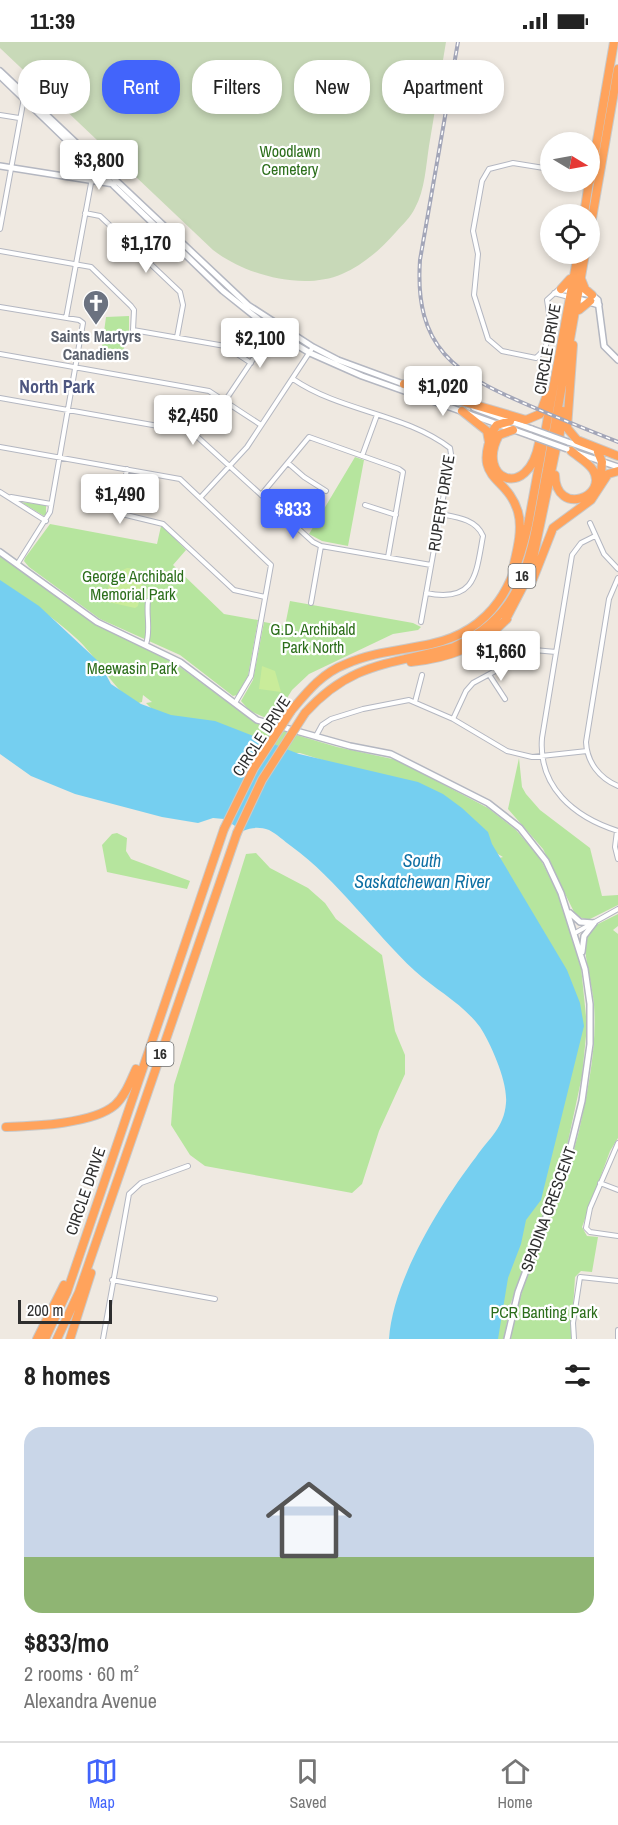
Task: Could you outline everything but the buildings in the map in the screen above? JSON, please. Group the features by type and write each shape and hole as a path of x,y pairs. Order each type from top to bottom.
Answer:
{"highway":[{"path":"599,132 614,42"},
{"path":"600,144 618,69"},
{"name":"CIRCLE DRIVE","path":"57,1339 75,1303 237,833 262,780 305,713 335,684 351,674 424,655 468,640 495,620 515,592 527,562 538,517 575,296 576,264"},
{"name":"CIRCLE DRIVE","path":"45,1339 59,1311 224,829 254,768 291,711 314,684 345,664 371,655 433,644 468,630 496,605 511,584 528,525 565,321 581,278 583,264"},
{"path":"557,291 568,284 575,267"},
{"path":"579,310 591,298 581,278"},
{"path":"505,621 526,583 533,561 579,310 575,296"},
{"path":"513,430 499,435 492,456 493,465 500,474 516,478 527,473 535,461 565,321"},
{"path":"573,343 567,428 577,440 618,457"},
{"path":"404,384 526,420 540,414 548,395"},
{"path":"462,411 487,431 489,443"},
{"path":"562,411 555,483 565,497 579,499 592,490 595,476 590,466 569,450"},
{"path":"510,421 497,424 486,456 489,470 512,498 519,516 511,584"},
{"path":"597,492 602,462 598,452"},
{"path":"374,667 446,657 478,643 505,621 528,588 553,528 588,503 608,474 618,469"},
{"path":"3,1127 37,1127 109,1110 125,1093 152,1036"},
{"path":"70,1339 121,1170"},
{"path":"36,1339 74,1268"}],"street":[{"path":"0,71 18,90"},
{"path":"0,76 18,91"},
{"path":"0,229 20,114"},
{"path":"42,114 93,167 115,184"},
{"path":"43,114 115,184 274,328 362,376 618,469"},
{"path":"0,115 19,118"},
{"path":"540,167 516,163 501,164 489,169 482,181 473,231 478,254 473,293 493,346 504,352 534,358 541,356 551,324 546,303 557,291"},
{"path":"0,166 89,182 115,184"},
{"path":"66,318 93,167"},
{"path":"85,213 101,216 180,292 183,305 177,337"},
{"path":"0,251 91,267 134,310 133,330 225,346 251,363"},
{"path":"557,291 591,298 600,305 604,346 618,360"},
{"path":"557,291 575,296"},
{"path":"0,307 83,323 51,504 46,520 18,563"},
{"path":"225,401 274,328"},
{"path":"200,498 230,466 261,425 311,350"},
{"path":"311,350 568,442 618,457"},
{"path":"0,354 209,391 261,425"},
{"name":"RUPERT DRIVE","path":"293,379 311,391 431,434 450,448 421,622"},
{"path":"0,398 192,432 305,537 321,546 431,565"},
{"path":"362,456 377,415"},
{"path":"261,495 309,437 403,472 388,557"},
{"path":"0,447 176,477 271,565 251,676 234,704"},
{"path":"288,463 326,491"},
{"path":"127,469 120,508 122,514 163,524 234,590 265,597"},
{"path":"0,492 46,520"},
{"path":"7,496 51,504"},
{"path":"365,505 396,515"},
{"path":"426,593 449,596 472,583 476,574 483,536 481,531 462,518 440,514"},
{"path":"590,523 604,554 618,569"},
{"path":"595,536 577,546 572,555 542,738 542,757 548,782 554,791 591,819 617,831 618,859"},
{"path":"311,603 321,546"},
{"name":"SPADINA CRESCENT","path":"0,552 97,622 180,662 257,720 316,737 383,751 402,758 504,813 540,853 554,877 575,933 582,956 591,1018 582,1101 565,1167 518,1292 507,1339"},
{"path":"618,578 609,599 587,736 587,752 600,775 618,786"},
{"path":"146,644 149,636 146,618 148,601"},
{"path":"453,719 470,686 534,650 556,652"},
{"path":"415,702 422,675"},
{"path":"490,676 505,699"},
{"path":"316,737 322,725 336,717 406,700 453,719 497,747 519,754 542,757 587,752"},
{"path":"565,905 577,921 594,922"},
{"path":"575,933 618,909"},
{"path":"582,956 584,936 594,922"},
{"path":"618,1143 590,1208 586,1228 590,1232 618,1236"},
{"path":"103,1339 129,1194 141,1184 188,1166"},
{"path":"600,1183 618,1190"},
{"path":"574,1339 573,1323 580,1277 585,1275 618,1281"},
{"path":"112,1280 215,1299"},
{"path":"618,1330 618,1338"}],"green space":[{"name":"Woodlawn Cemetery","path":"0,42 446,42 443,60 382,60 382,114 434,114 425,177 413,211 384,244 364,261 342,274 310,281 275,278 258,273 241,267 213,250 70,114 90,114 90,60 18,60 18,65 0,48"},
{"path":"129,316 129,331 123,351 102,347 106,317"},
{"path":"355,457 364,460 348,546 322,541 309,534"},
{"path":"21,502 46,505 46,514 44,516"},
{"name":"George Archibald Memorial Park","path":"50,524 157,544 161,526 165,528 186,550 173,565 224,614 258,620 248,676 237,695 233,696 180,655 100,619 29,567 24,561 25,558"},
{"name":"Meewasin Park","path":"0,556 100,627 165,656 256,723 337,747 397,760 488,808 516,830 540,858 558,894 581,967 587,1026 582,1076 567,1146 553,1193 510,1305 504,1339 497,1339 503,1287 515,1250 499,858 503,857 354,770 156,713 146,703 152,702 143,695 142,702 135,704 126,697 76,638 39,609 0,583"},
{"path":"127,568 136,569 144,576 138,606 135,608 104,601 112,575"},
{"name":"G.D. Archibald Park North","path":"290,601 413,623 421,627 418,630 393,634 309,674 292,690 273,721 250,711 241,701 253,680 264,622 285,626"},
{"path":"262,666 275,671 281,692 259,689"},
{"path":"519,758 522,787 526,794 540,810 590,848 602,896 618,895 618,905 588,920 576,916 543,849 508,809"},
{"path":"117,833 127,838 126,851 131,859 190,881 187,889 107,872 102,845 112,834"},
{"path":"256,853 270,868 308,888 325,903 336,919 382,955 395,1031 405,1055 405,1074 379,1131 362,1184 352,1193 205,1166 190,1155 171,1125 174,1085 246,854"},
{"name":"PCR Banting Park","path":"618,914 618,926 613,930 618,934 618,1138 610,1151 582,1227 587,1236 598,1237 592,1272 581,1271 575,1277 571,1339 511,1339 524,1286 572,1157 588,1084 595,1021 585,938 598,924"}],"water":[{"name":"South Saskatchewan River","path":"0,580 39,606 99,662 111,684 141,704 171,715 215,721 299,754 418,782 443,794 488,832 492,844 567,970 580,1003 584,1026 541,1200 526,1220 521,1244 508,1278 498,1339 389,1339 392,1316 399,1292 420,1243 462,1176 495,1132 505,1112 506,1094 502,1074 480,1027 457,1004 399,956 325,875 272,832 259,828 243,831 224,819 213,818 198,823 162,817 75,794 31,776 0,754"}],"railway":[{"path":"458,42 420,260 420,290 424,315 432,336 444,354 479,382 618,442"}],"place":[{"name":"Saints Martyrs Canadiens","path":"96,326"}],"district":[{"name":"North Park","path":"57,387"}]}
